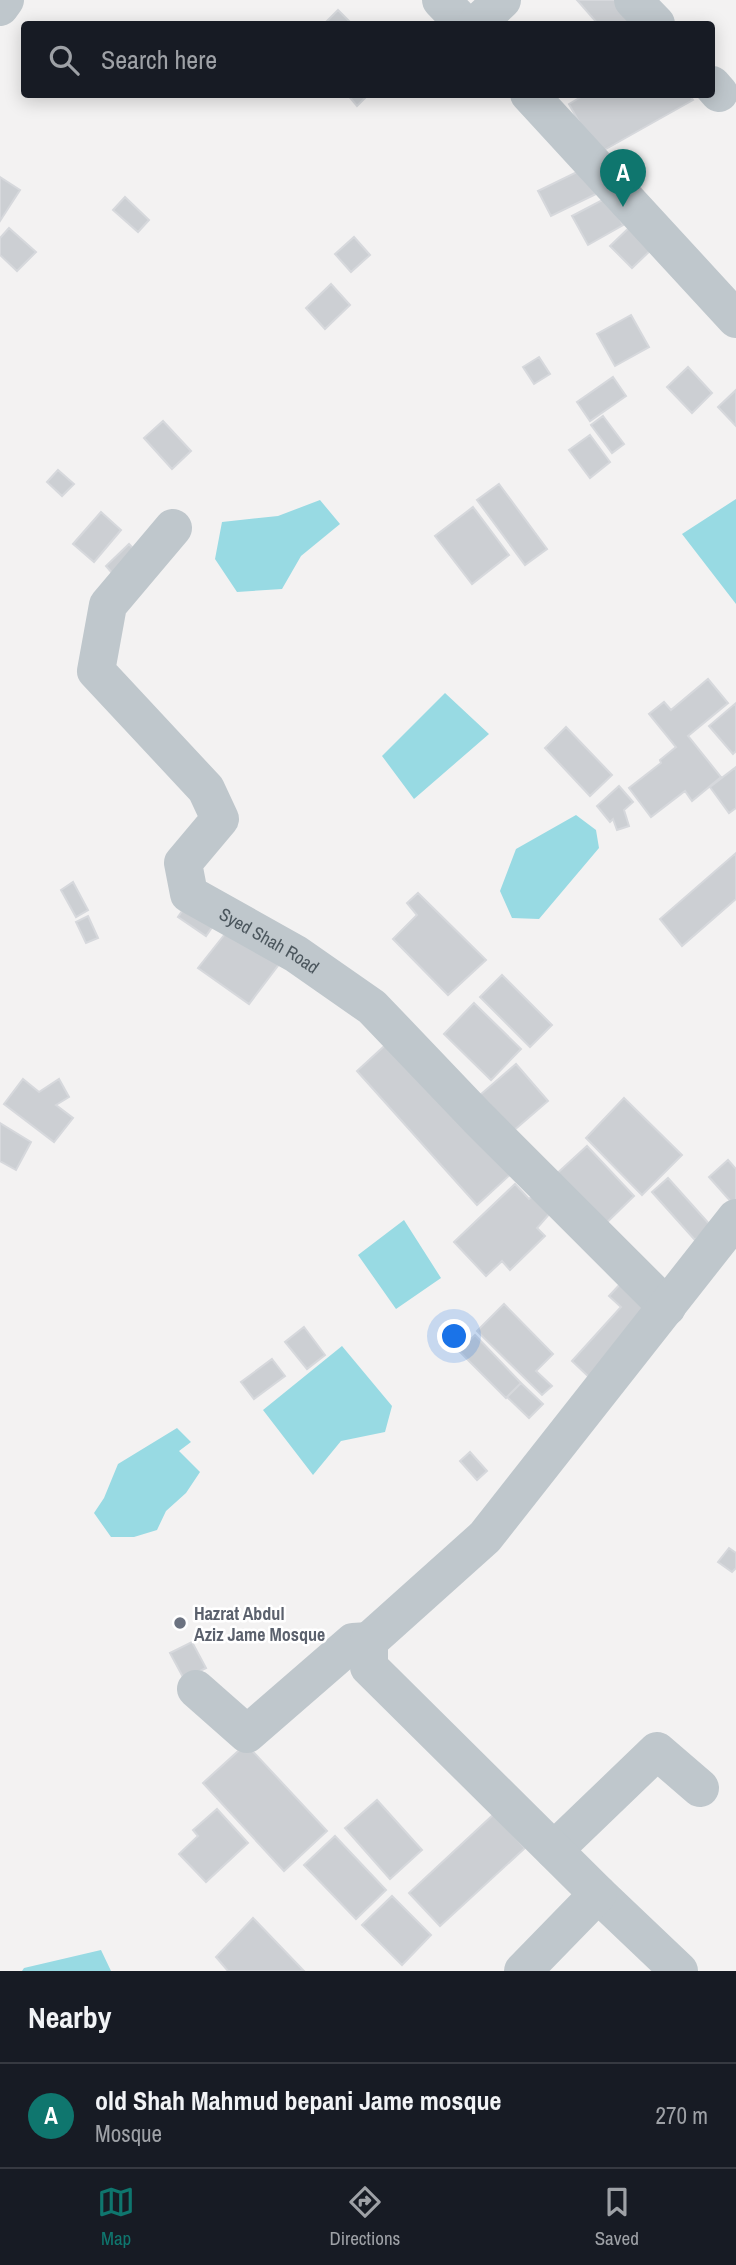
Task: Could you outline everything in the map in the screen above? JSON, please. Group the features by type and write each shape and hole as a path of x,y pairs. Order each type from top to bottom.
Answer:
{"street":[{"path":"0,7 5,0"},
{"path":"441,0 461,21"},
{"path":"480,21 502,0"},
{"path":"634,0 653,21"},
{"path":"533,98 736,318"},
{"name":"Syed Shah Road","path":"173,528 108,605 96,671 205,789 220,819 183,863 189,894 296,954 372,1007 478,1118 667,1307"},
{"path":"196,1689 247,1734 353,1642 369,1641 485,1537 736,1217"},
{"path":"369,1641 369,1667 679,1971"},
{"path":"554,1850 657,1751 700,1788"},
{"path":"523,1971 598,1894"}],"water":[{"path":"736,499 736,604 682,534"},
{"path":"320,500 340,524 301,556 282,589 237,592 215,559 222,522 278,516"},
{"path":"445,693 489,734 414,799 382,756"},
{"path":"576,815 596,830 599,848 539,919 512,918 500,891 516,849"},
{"path":"404,1220 441,1278 396,1309 358,1255"},
{"path":"342,1346 392,1406 385,1432 341,1441 313,1475 263,1410"},
{"path":"177,1428 191,1442 179,1451 200,1472 186,1493 166,1511 157,1530 134,1537 111,1537 94,1513 104,1498 118,1464"},
{"path":"101,1950 111,1971 22,1971 24,1968"}],"building":[{"path":"577,0 622,0 639,21 595,21"},
{"path":"338,10 349,21 327,21"},
{"path":"350,98 365,98 357,106"},
{"path":"579,98 693,100 597,154 569,104"},
{"path":"585,168 598,193 551,216 538,191"},
{"path":"0,177 20,190 0,221"},
{"path":"125,197 149,220 138,232 113,210"},
{"path":"608,197 623,225 588,245 572,216"},
{"path":"632,225 654,247 632,268 610,246"},
{"path":"9,228 36,252 17,271 0,255 0,238"},
{"path":"354,237 370,255 351,272 335,254"},
{"path":"331,284 350,305 325,329 306,308"},
{"path":"631,315 649,347 615,366 597,334"},
{"path":"539,357 550,374 534,384 523,367"},
{"path":"688,367 712,393 692,413 667,387"},
{"path":"613,377 626,396 590,421 577,402"},
{"path":"736,390 736,426 718,407"},
{"path":"603,416 624,444 612,453 591,425"},
{"path":"163,421 191,451 172,469 144,438"},
{"path":"590,435 610,462 590,478 569,450"},
{"path":"58,470 74,484 62,496 47,482"},
{"path":"499,484 547,549 525,565 477,500"},
{"path":"473,507 509,555 472,584 435,536"},
{"path":"101,512 121,530 94,562 73,544"},
{"path":"129,544 142,558 119,581 106,566"},
{"path":"708,679 728,703 688,736 721,777 692,801 685,791 651,817 629,788 661,763 660,760 676,747 649,714 664,702 671,710"},
{"path":"736,703 736,751 733,754 709,726"},
{"path":"566,727 612,775 590,796 545,748"},
{"path":"736,767 736,808 729,813 710,787"},
{"path":"619,786 633,802 624,810 629,826 617,830 613,819 610,822 597,806"},
{"path":"736,853 736,899 682,946 660,919"},
{"path":"73,882 88,910 76,917 61,890"},
{"path":"418,893 486,960 448,995 393,939 417,915 407,903"},
{"path":"189,901 217,920 206,936 178,917"},
{"path":"88,916 98,938 86,943 76,922"},
{"path":"229,929 283,959 249,1004 198,968"},
{"path":"502,975 552,1025 530,1047 480,997"},
{"path":"474,1003 521,1049 491,1080 444,1034"},
{"path":"392,1039 513,1172 477,1205 357,1071"},
{"path":"516,1064 548,1101 505,1138 473,1101"},
{"path":"23,1079 39,1092 59,1079 69,1097 56,1105 73,1118 54,1142 4,1104"},
{"path":"624,1098 682,1155 642,1195 586,1138"},
{"path":"0,1123 31,1142 16,1170 0,1161"},
{"path":"587,1146 634,1196 600,1229 552,1178"},
{"path":"728,1160 736,1169 736,1201 733,1204 709,1177"},
{"path":"668,1178 711,1226 695,1240 652,1192"},
{"path":"515,1184 529,1199 534,1195 551,1212 537,1228 545,1236 510,1270 502,1261 486,1276 454,1242"},
{"path":"624,1280 652,1306 589,1377 572,1361 621,1307 609,1296"},
{"path":"504,1304 553,1354 536,1371 552,1386 542,1395 477,1331"},
{"path":"304,1327 325,1355 307,1369 285,1342"},
{"path":"475,1335 521,1383 506,1398 459,1351"},
{"path":"272,1359 285,1376 254,1399 241,1382"},
{"path":"521,1383 543,1404 529,1418 507,1397"},
{"path":"470,1452 487,1471 477,1480 460,1461"},
{"path":"729,1548 736,1553 736,1568 732,1572 718,1562"},
{"path":"192,1642 206,1668 184,1679 170,1653"},
{"path":"246,1744 327,1831 284,1871 203,1783"},
{"path":"377,1800 422,1850 390,1879 345,1828"},
{"path":"217,1809 248,1843 206,1882 179,1854 198,1836 193,1830"},
{"path":"494,1814 525,1848 440,1926 409,1893"},
{"path":"335,1836 386,1890 356,1919 304,1865"},
{"path":"392,1896 431,1935 402,1965 362,1925"},
{"path":"253,1918 304,1971 228,1971 216,1957"}],"place":[{"name":"old Shah Mahmud bepani Jame mosque","path":"623,207"},
{"name":"Hazrat Abdul Aziz Jame Mosque","path":"180,1623"}]}
